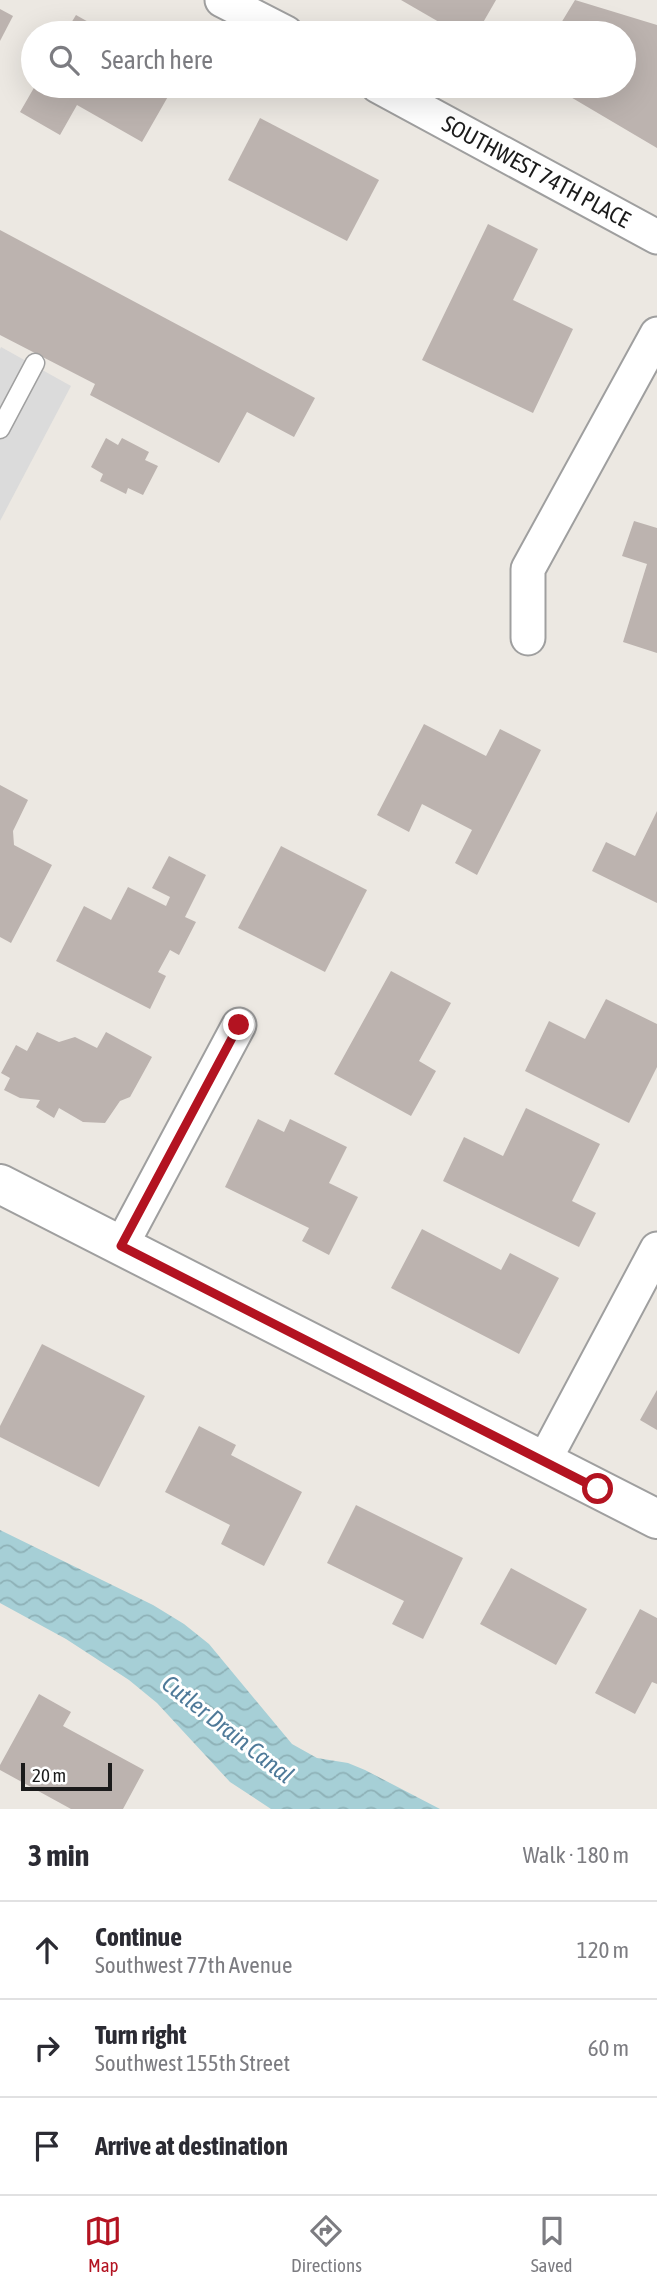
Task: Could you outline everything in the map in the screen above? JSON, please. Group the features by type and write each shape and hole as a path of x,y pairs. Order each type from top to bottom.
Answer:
{"street":[{"path":"222,0 263,21"},
{"name":"SOUTHWEST 74TH PLACE","path":"400,98 657,237"},
{"path":"528,638 528,569 657,334"},
{"path":"121,1246 239,1025"},
{"path":"0,1184 657,1519"},
{"path":"544,1461 657,1249"}],"lane":[{"path":"0,429 35,363"}],"shaded area":[{"path":"1,347 71,386 0,521 0,349"}],"water":[{"name":"Cutler Drain Canal","path":"0,1530 153,1605 184,1624 209,1644 292,1744 317,1758 348,1763 365,1770 440,1809 271,1809 230,1782 157,1703 129,1680 66,1639 0,1603"}],"building":[{"path":"401,0 496,0 484,21 437,21"},
{"path":"575,0 657,25 657,148 572,98 636,98 636,21 562,21"},
{"path":"0,9 13,16 0,41"},
{"path":"76,15 87,21 72,21"},
{"path":"28,98 167,98 142,142 77,105 60,135 20,112"},
{"path":"260,118 379,180 347,241 228,180"},
{"path":"488,224 538,249 513,300 573,329 533,413 422,360"},
{"path":"0,230 315,398 294,437 247,412 219,463 90,395 95,384 0,335"},
{"path":"106,438 118,445 122,438 149,452 145,460 158,466 143,495 128,488 126,494 100,481 103,474 91,467"},
{"path":"634,521 657,528 657,653 623,642 647,564 622,556"},
{"path":"424,724 486,756 500,729 541,750 477,875 455,863 472,830 422,804 409,832 377,815"},
{"path":"0,785 28,800 13,831 14,845 52,865 11,943 0,937"},
{"path":"657,811 657,903 592,871 606,842 635,856"},
{"path":"281,846 367,890 325,972 238,928"},
{"path":"169,856 206,875 185,917 196,922 179,955 170,950 158,972 166,976 150,1009 56,961 84,906 111,920 128,887 166,906 170,897 152,888"},
{"path":"391,971 451,1003 419,1061 436,1071 411,1116 334,1074"},
{"path":"606,999 657,1024 657,1067 629,1123 525,1071 549,1021 585,1039"},
{"path":"37,1032 59,1042 75,1037 97,1048 106,1032 152,1057 130,1097 120,1101 105,1123 83,1122 59,1108 54,1118 36,1107 40,1100 20,1098 4,1090 10,1078 1,1073 16,1045 27,1051"},
{"path":"526,1108 600,1144 572,1201 596,1213 579,1247 443,1181 464,1137 503,1156"},
{"path":"258,1119 284,1132 290,1119 347,1147 329,1183 358,1197 329,1255 302,1241 309,1228 225,1187"},
{"path":"422,1229 501,1270 510,1253 559,1278 519,1354 391,1288"},
{"path":"42,1344 145,1396 99,1487 0,1437 0,1426"},
{"path":"657,1390 657,1430 640,1420"},
{"path":"199,1426 236,1445 231,1455 302,1492 264,1566 221,1544 230,1525 165,1492"},
{"path":"356,1505 463,1558 423,1639 392,1624 404,1601 327,1563"},
{"path":"511,1568 587,1609 556,1665 480,1624"},
{"path":"640,1609 657,1618 657,1684 652,1682 635,1714 595,1693"},
{"path":"39,1694 71,1712 63,1726 144,1770 123,1809 71,1809 0,1770 0,1765"}],"route":[{"path":"239,1025 121,1246 598,1489"}]}
